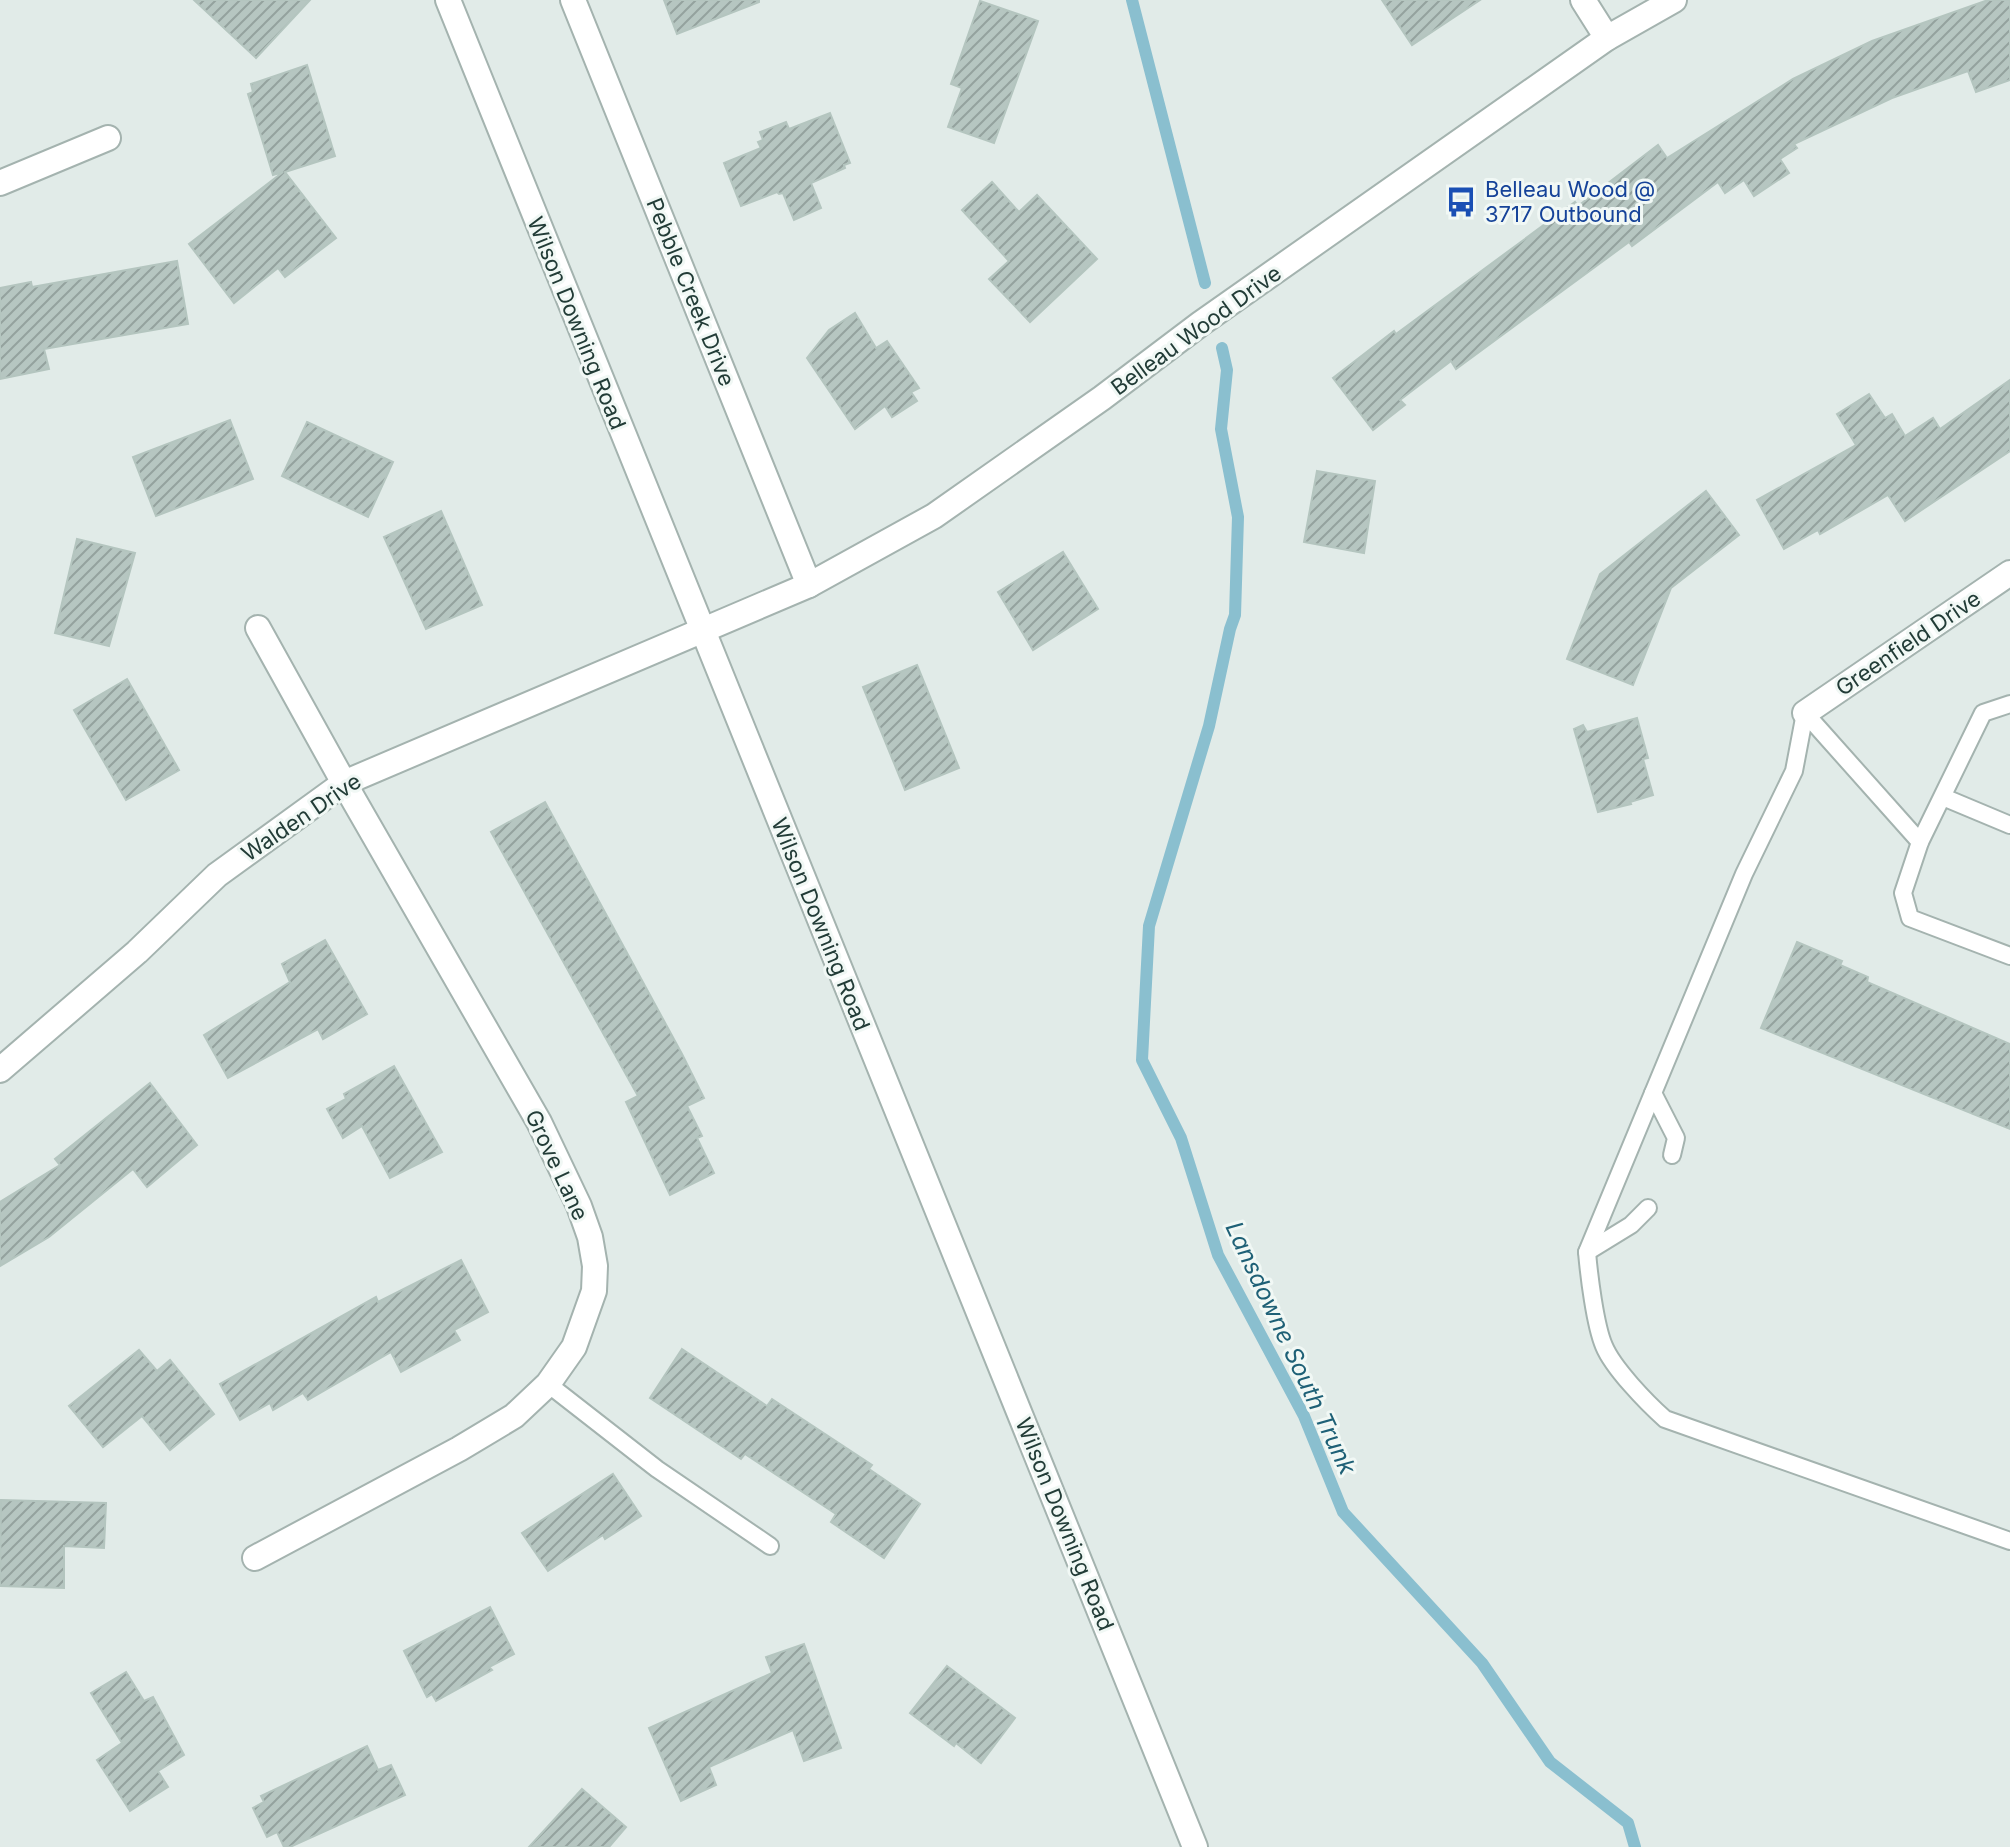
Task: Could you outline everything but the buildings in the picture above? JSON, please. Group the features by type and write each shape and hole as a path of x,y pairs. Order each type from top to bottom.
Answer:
{"street":[{"name":"Wilson Downing Road","path":"448,0 701,632 1195,1847"},
{"name":"Pebble Creek Drive","path":"573,0 809,585"},
{"path":"1583,0 1607,38"},
{"name":"Belleau Wood Drive","path":"701,632 809,585 934,516 1102,398 1200,324 1607,38 1674,0"},
{"path":"0,183 108,138"},
{"name":"Greenfield Drive","path":"1805,713 2010,573"},
{"name":"Grove Lane","path":"255,1558 459,1449 514,1416 548,1384 574,1347 594,1291 595,1266 590,1237 579,1206 539,1122 258,628"},
{"name":"Walden Drive","path":"0,1070 137,952 217,875 344,783 701,632"}],"lane":[{"path":"2010,704 1983,713 1920,842 1903,893 1910,918 2010,956"},
{"path":"1805,713 1920,842"},
{"path":"1805,713 1794,771 1744,874 1587,1252 1604,1347 1643,1400 1665,1419 2010,1541"},
{"path":"1943,797 2010,825"},
{"path":"1653,1093 1676,1138 1672,1155"},
{"path":"1587,1252 1631,1225 1648,1208"},
{"path":"548,1384 657,1469 770,1546"}],"waterway":[{"name":"Lansdowne South Trunk","path":"1132,0 1205,283"},
{"name":"Lansdowne South Trunk","path":"1222,348 1227,370 1221,429 1238,517 1235,615 1209,726 1149,926 1142,1060 1181,1138 1218,1255 1304,1416 1343,1512 1482,1663 1550,1762 1628,1823 1635,1847"}],"place":[{"name":"Belleau Wood @ 3717 Outbound","path":"1461,202"}]}
